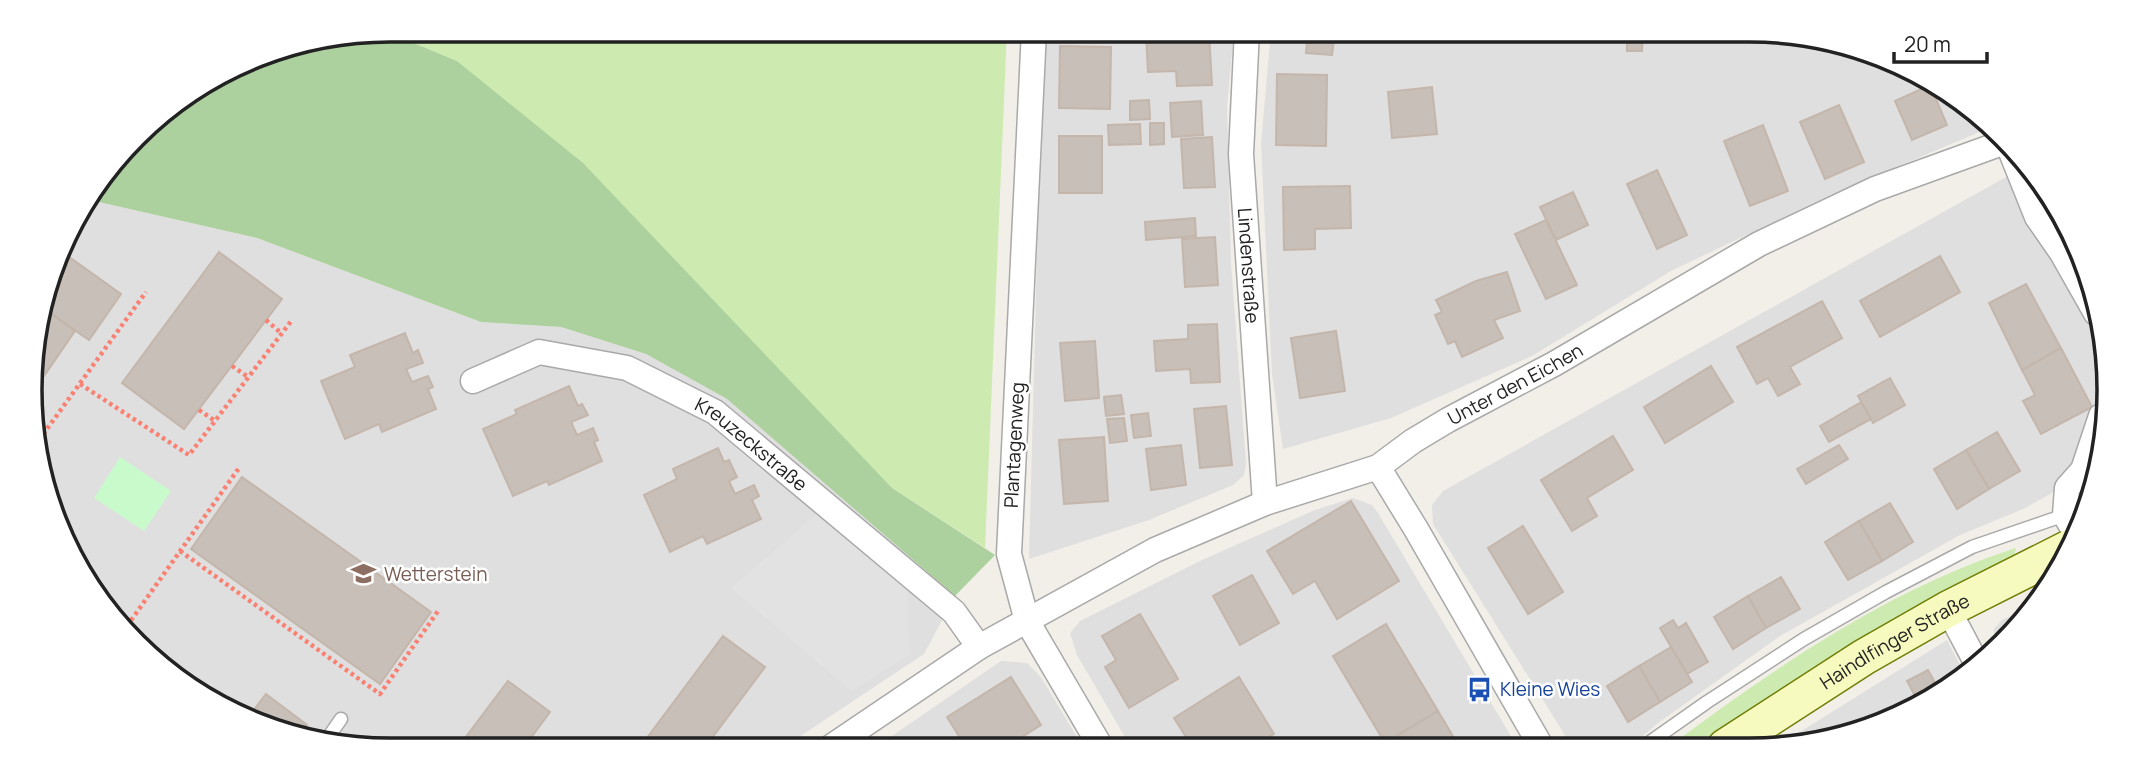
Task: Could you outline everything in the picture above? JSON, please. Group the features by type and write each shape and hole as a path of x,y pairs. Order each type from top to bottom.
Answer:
{"street":[{"name":"Plantagenweg","path":"1033,42 1009,554 1027,621 1096,738"},
{"name":"Lindenstraße","path":"1246,42 1241,154 1265,503"},
{"name":"Unter den Eichen","path":"1027,621 1155,550 1265,503 1378,467 1413,440 1565,357 1759,244 1875,189 1996,145"},
{"path":"2018,170 2037,217 2082,288"},
{"name":"Kreuzeckstraße","path":"473,381 539,352 626,368 715,412 954,612 979,647"},
{"path":"1378,467 1536,738"},
{"path":"2070,526 2067,488 2087,469"},
{"name":"Haindlfinger Straße","path":"1739,738 1864,657 1948,609 2065,535"},
{"path":"1948,609 1973,656"},
{"path":"844,738 979,647 1027,621"}],"lane":[{"path":"1656,738 1804,639 1972,547 2066,533"},
{"path":"332,733 341,719"}],"path":[{"path":"45,432 146,292"},
{"path":"266,320 281,334"},
{"path":"80,384 188,455 292,320"},
{"path":"232,366 248,377"},
{"path":"199,410 215,421"},
{"path":"130,621 239,468"},
{"path":"180,551 380,694 438,611"}],"shaded area":[{"path":"1046,42 1233,42 1227,106 1231,264 1246,463 1244,475 1233,485 1149,520 1029,559 1039,179"},
{"path":"1270,42 1749,42 1794,45 1839,54 1882,68 1942,101 1981,131 1830,195 1671,271 1532,356 1391,418 1283,449 1272,374 1261,144"},
{"path":"2018,170 2050,216 2079,278 2094,345 2097,390 2094,435 2086,474 2023,509 1960,535 1780,636 1640,738 1567,738 1433,524 1432,505 1443,491"},
{"path":"98,202 257,238 481,322 561,327 646,354 727,399 955,596 924,654 798,738 367,737 300,726 278,720 236,702 178,666 128,619 89,564 60,502 45,435 43,367 54,300 60,278 78,236"},
{"path":"1353,498 1372,505 1512,738 1126,738 1077,655 1070,633 1080,621 1202,560 1315,510"},
{"path":"818,513 907,587 910,655 851,691 731,588"},
{"path":"2015,614 1994,637 1994,629 2002,620"},
{"path":"1947,640 1961,666 1923,691 1861,720 1796,735"},
{"path":"1001,661 1027,663 1041,677 1077,738 889,738"}],"green space":[{"path":"390,42 411,42 457,61 583,163 892,488 995,555 955,596 727,399 646,354 561,327 481,322 257,238 98,202 128,161 161,128 216,89 257,68 322,49"},
{"path":"411,42 1006,42 985,548 892,488 457,61"},
{"path":"120,457 171,491 144,531 94,498"},
{"path":"2016,548 2014,556 1785,689 1712,738 1681,738 1834,633 1923,585"}],"building":[{"path":"1146,42 1210,42 1212,85 1177,86 1176,71 1148,72"},
{"path":"1307,42 1334,42 1332,55 1306,53"},
{"path":"1627,42 1642,42 1642,51 1627,51"},
{"path":"1060,46 1111,47 1110,109 1059,108"},
{"path":"1277,74 1327,75 1326,146 1276,145"},
{"path":"1432,87 1437,134 1392,138 1388,92"},
{"path":"1922,89 1935,97 1947,125 1912,140 1895,101"},
{"path":"1149,100 1150,119 1130,120 1130,101"},
{"path":"1201,101 1203,135 1172,137 1170,103"},
{"path":"1839,105 1864,162 1825,179 1800,122"},
{"path":"1150,123 1164,123 1164,144 1150,145"},
{"path":"1140,124 1141,144 1109,145 1108,125"},
{"path":"1763,125 1788,191 1750,206 1724,141"},
{"path":"1059,136 1102,136 1102,193 1059,193"},
{"path":"1212,137 1215,187 1184,188 1181,139"},
{"path":"1657,170 1687,235 1657,249 1627,184"},
{"path":"1350,186 1351,228 1315,229 1315,249 1284,250 1283,187"},
{"path":"1573,192 1588,225 1556,240 1540,207"},
{"path":"1195,218 1196,236 1146,240 1145,222"},
{"path":"1546,220 1577,285 1546,299 1515,234"},
{"path":"1215,237 1218,285 1185,287 1182,239"},
{"path":"219,252 282,299 184,429 122,383"},
{"path":"68,256 121,294 89,340 51,314"},
{"path":"1940,256 1960,292 1880,337 1860,301"},
{"path":"1507,272 1520,311 1494,320 1503,338 1462,357 1455,341 1448,344 1435,315 1442,312 1436,300 1476,281"},
{"path":"2026,284 2061,348 2022,370 1989,303"},
{"path":"1822,301 1842,338 1790,367 1800,384 1778,396 1768,378 1757,384 1737,347"},
{"path":"51,314 75,331 44,376 45,345"},
{"path":"1217,324 1220,382 1191,383 1190,369 1156,371 1154,341 1188,339 1188,325"},
{"path":"1336,331 1345,391 1300,398 1291,338"},
{"path":"405,333 413,353 418,350 423,363 406,369 412,382 428,376 433,387 428,389 436,409 382,432 379,424 345,439 321,381 355,367 350,355"},
{"path":"1095,341 1099,398 1065,401 1060,343"},
{"path":"2061,348 2092,407 2041,434 2023,401 2035,395 2022,370"},
{"path":"1711,366 1733,402 1665,443 1644,407"},
{"path":"1890,378 1905,405 1873,423 1858,396"},
{"path":"569,386 578,406 582,404 588,415 571,422 577,435 593,428 598,440 594,442 602,461 549,485 547,481 513,496 483,429 517,414 515,410"},
{"path":"1121,395 1124,414 1106,416 1104,397"},
{"path":"1861,402 1871,419 1829,442 1820,426"},
{"path":"1226,406 1232,465 1200,468 1194,409"},
{"path":"1148,413 1151,436 1134,438 1131,415"},
{"path":"1124,418 1127,441 1110,443 1107,419"},
{"path":"1997,432 2020,471 1989,489 1966,450"},
{"path":"1613,436 1633,470 1587,498 1597,516 1572,531 1541,480"},
{"path":"1104,437 1108,501 1064,504 1059,440"},
{"path":"1181,445 1186,485 1151,490 1146,449"},
{"path":"1839,445 1848,459 1806,484 1797,469"},
{"path":"718,448 724,462 729,460 737,477 729,481 735,494 754,485 759,496 752,500 761,519 707,544 703,536 670,552 644,495 677,479 673,469"},
{"path":"1966,450 1989,489 1957,509 1934,469"},
{"path":"242,477 431,612 380,684 191,549"},
{"path":"1351,501 1399,581 1337,619 1315,581 1293,594 1267,551"},
{"path":"1890,503 1913,542 1882,561 1859,521"},
{"path":"1859,521 1882,561 1848,580 1825,542"},
{"path":"1523,526 1563,592 1528,614 1488,548"},
{"path":"1252,575 1279,623 1240,645 1213,596"},
{"path":"1781,577 1800,609 1766,628 1748,596"},
{"path":"1748,596 1766,628 1733,649 1714,617"},
{"path":"1140,614 1178,679 1129,708 1105,667 1116,660 1102,636"},
{"path":"1673,620 1678,628 1686,623 1708,662 1687,674 1660,628"},
{"path":"1386,624 1438,711 1393,738 1382,738 1333,656"},
{"path":"723,636 765,667 712,738 647,738"},
{"path":"1671,647 1692,682 1660,702 1639,666"},
{"path":"1639,666 1660,702 1628,722 1607,686"},
{"path":"1928,670 1935,683 1915,695 1907,681"},
{"path":"1011,677 1041,725 1020,738 960,738 947,717"},
{"path":"1239,677 1274,734 1267,738 1187,738 1174,718"},
{"path":"508,681 550,712 531,738 465,738"},
{"path":"266,694 307,725 305,727 278,720 253,710"},
{"path":"1438,711 1454,738 1393,738"}],"place":[{"name":"Wetterstein","path":"364,574"},
{"name":"Kleine Wies","path":"1480,689"}]}
